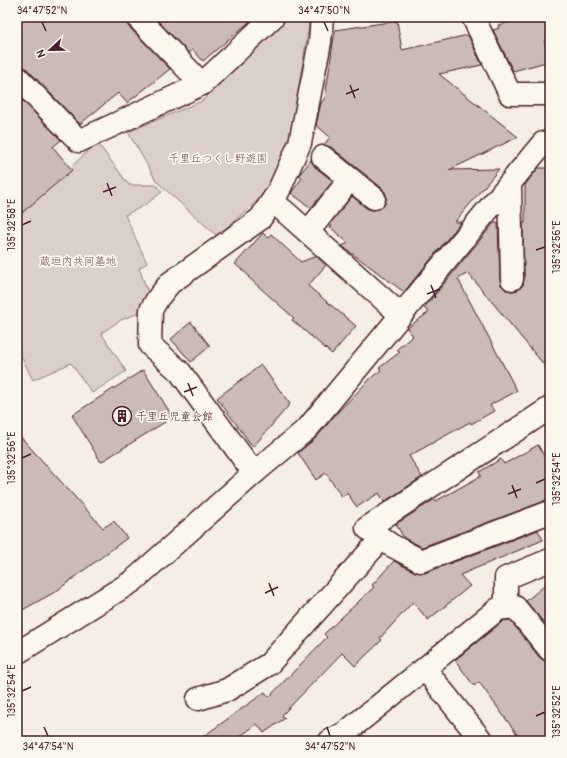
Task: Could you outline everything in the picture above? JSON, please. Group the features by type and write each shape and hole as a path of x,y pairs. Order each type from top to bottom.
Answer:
{"street":[{"path":"137,17 202,84"},
{"path":"17,77 79,141 202,84 273,17"},
{"path":"254,473 180,372 150,345 151,310 170,283 260,219 278,192 300,143 320,42 322,17"},
{"path":"473,17 510,94 550,94"},
{"path":"17,653 133,581 254,473 308,428 543,143 550,142"},
{"path":"323,157 374,198"},
{"path":"308,232 350,179"},
{"path":"510,184 512,279"},
{"path":"282,210 401,315"},
{"path":"550,408 367,528 390,545 421,561 550,512"},
{"path":"198,700 227,690 269,664 381,539"},
{"path":"506,608 506,578 550,560"},
{"path":"330,741 345,732 498,609 515,607 550,650"},
{"path":"425,669 482,741"}],"green space":[{"name":"千里丘つくし野遊園","path":"288,17 302,17 309,25 286,162 266,193 217,236 157,182 128,132 202,101"},
{"name":"蔵垣内共同墓地","path":"99,145 129,185 156,185 162,192 145,205 125,215 147,263 139,268 150,299 146,310 121,320 101,333 126,371 92,393 71,363 33,380 22,358 17,340 17,218 89,150"}],"building":[{"path":"17,17 125,17 128,26 170,69 127,103 118,93 80,124 26,68 21,65 17,65"},
{"path":"154,17 255,17 203,61 193,50 189,53"},
{"path":"531,17 550,17 550,40 544,41 550,61 513,71 493,30 499,28 498,25"},
{"path":"397,21 402,50 468,35 482,65 439,74 518,137 449,170 499,169 455,222 461,222 404,292 342,246 348,243 330,227 332,226 330,224 352,196 366,208 372,210 379,209 384,206 386,194 382,188 331,147 324,145 330,137 316,125 321,103 325,98 335,30"},
{"path":"17,95 61,140 53,147 72,170 17,217"},
{"path":"311,160 315,167 333,181 311,208 291,193 302,178 299,175"},
{"path":"538,168 550,168 550,372 468,273 458,279 517,391 490,405 494,411 471,424 470,422 409,456 422,477 384,502 379,493 357,507 347,493 342,497 326,473 316,480 298,453 316,438 336,414 371,378 381,370 379,368 400,352 397,349 413,336 407,328 429,312 424,308 494,223 498,223 501,285 506,290 512,291 518,290 523,285 523,223 525,223 525,185"},
{"path":"263,233 268,238 271,234 301,262 316,256 326,265 308,286 356,326 332,354 292,320 294,318 235,264"},
{"path":"191,322 210,346 191,362 171,339"},
{"path":"261,365 290,404 253,447 217,398"},
{"name":"千里丘児童会館","path":"143,370 173,417 101,462 72,415"},
{"path":"17,433 103,528 114,521 127,538 55,592 17,613"},
{"path":"538,445 550,467 550,497 542,502 422,547 404,538 396,524 435,499 436,501 481,476 479,472 501,459 504,464"},
{"path":"538,530 543,540 460,575 470,586 428,620 413,602 380,638 382,640 355,666 342,653 282,715 285,718 264,733 257,724 234,741 197,741 265,692 269,697 327,637 324,634 374,587 372,585 394,561 415,572 425,573"},
{"path":"550,581 550,630 526,601"},
{"path":"510,620 540,658 550,662 550,741 522,741 479,682 474,686 455,660 503,621"}],"place":[{"name":"千里丘児童会館","path":"122,416"}]}
